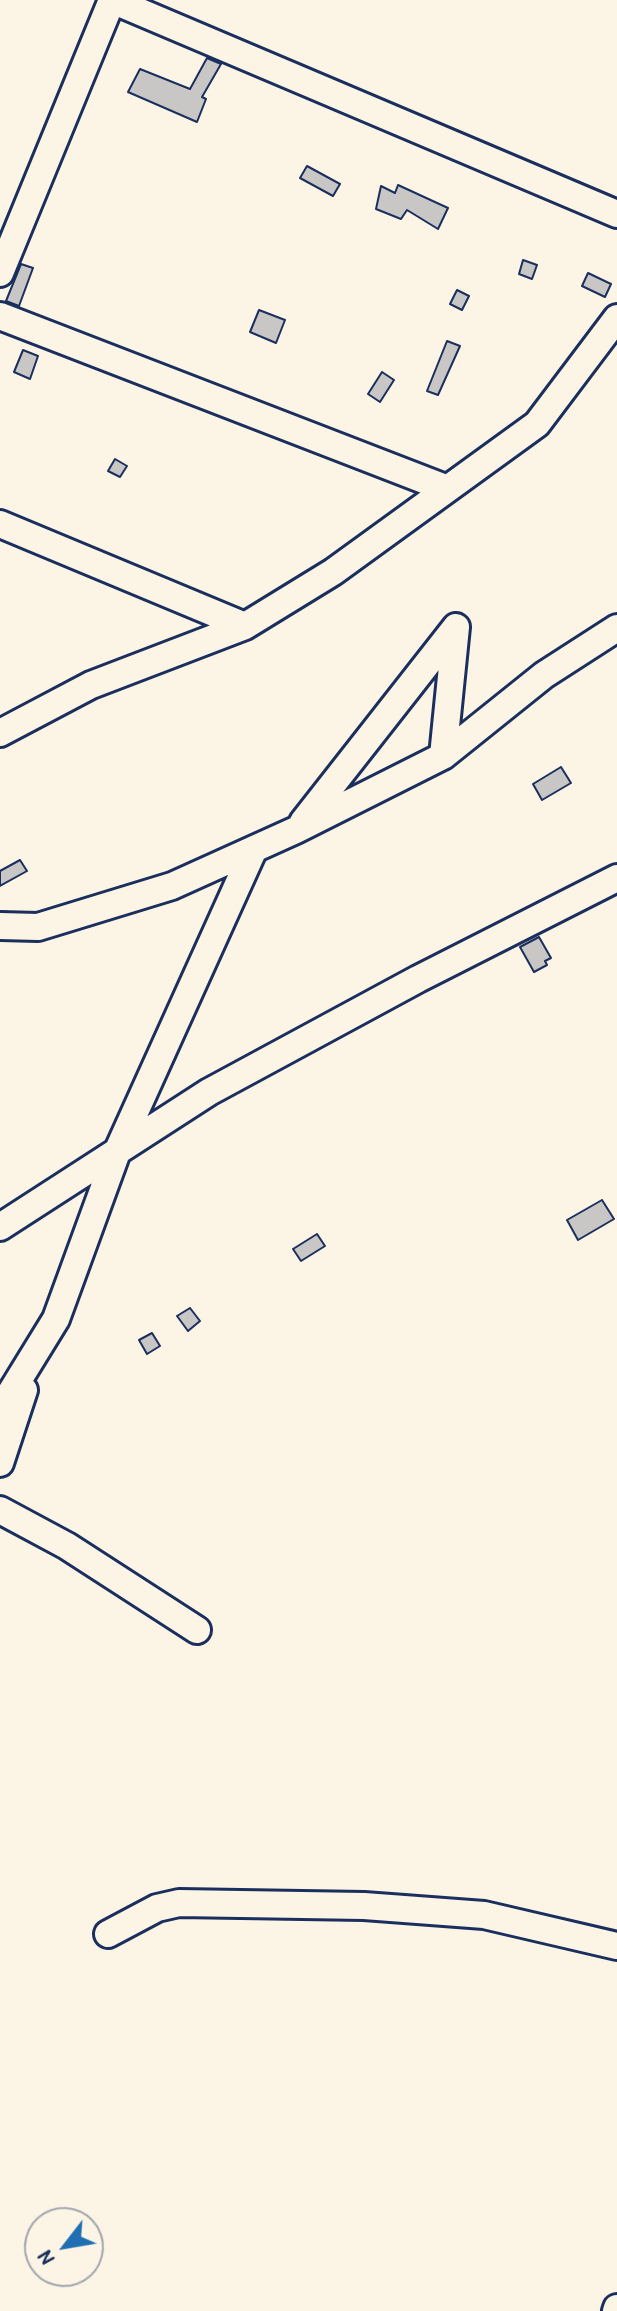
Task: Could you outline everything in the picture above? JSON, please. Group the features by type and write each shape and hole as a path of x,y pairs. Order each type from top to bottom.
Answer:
{"street":[{"path":"0,273 123,2 617,214"},
{"path":"0,316 445,488"},
{"path":"0,733 91,685 245,626 333,572 537,424 617,318"},
{"path":"0,524 245,626"},
{"path":"296,830 456,627 443,756"},
{"path":"0,926 38,927 172,886 296,830 443,756 544,675 617,628"},
{"path":"0,1410 56,1319 117,1152 254,849"},
{"path":"0,1227 223,1085 418,979 617,878"},
{"path":"0,1463 38,1349"},
{"path":"0,1510 67,1546 197,1630"},
{"path":"108,1934 157,1908 179,1903 364,1906 484,1915 617,1946"}],"building":[{"path":"207,58 221,64 202,97 206,99 197,122 128,92 140,69 190,89"},
{"path":"307,166 340,184 333,196 300,178"},
{"path":"398,185 448,208 438,229 407,210 401,219 376,209 381,186 395,193"},
{"path":"523,260 537,265 532,279 519,274"},
{"path":"21,264 33,268 19,306 6,301"},
{"path":"588,273 611,284 605,297 582,286"},
{"path":"457,290 469,296 462,310 450,304"},
{"path":"259,310 285,320 276,343 250,332"},
{"path":"447,341 460,346 438,395 427,391"},
{"path":"23,350 38,356 30,379 14,372"},
{"path":"382,372 394,380 380,402 368,394"},
{"path":"115,459 127,466 120,477 108,471"},
{"path":"561,767 571,783 542,800 533,784"},
{"path":"20,860 27,871 0,886 0,871"},
{"path":"539,937 551,958 545,961 547,965 534,972 520,947"},
{"path":"602,1200 614,1219 578,1240 567,1220"},
{"path":"317,1234 325,1246 301,1261 293,1249"},
{"path":"190,1308 200,1321 188,1331 177,1316"},
{"path":"152,1333 160,1346 147,1354 139,1340"}]}
